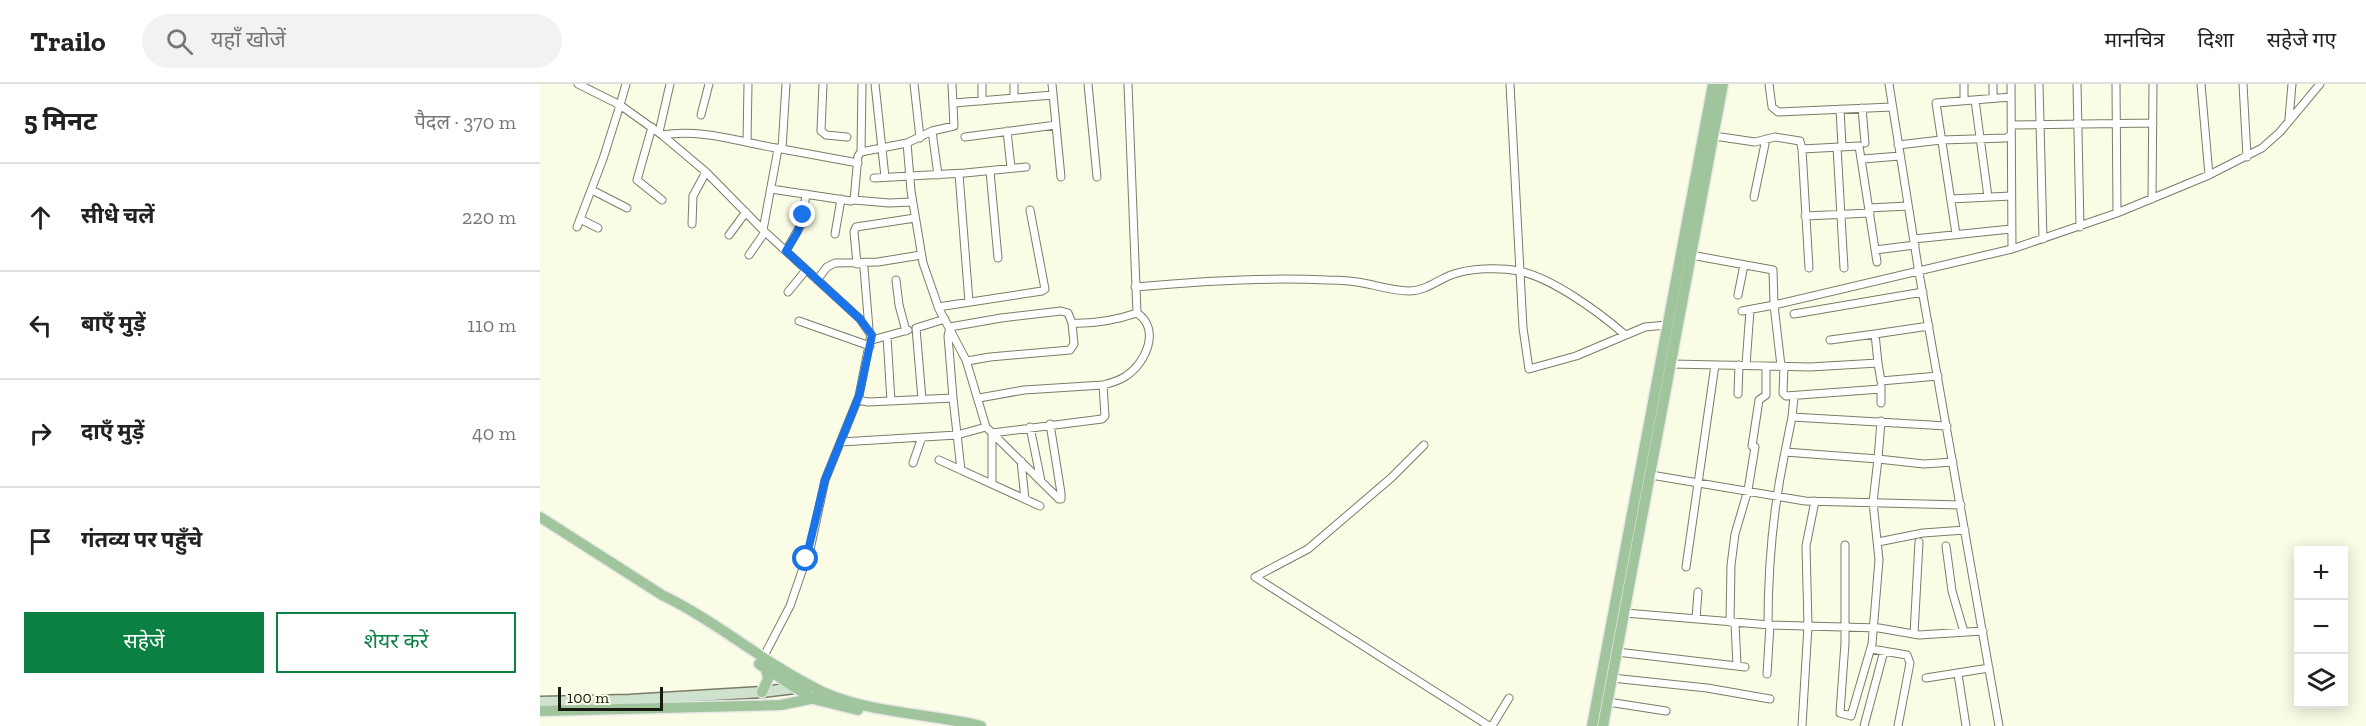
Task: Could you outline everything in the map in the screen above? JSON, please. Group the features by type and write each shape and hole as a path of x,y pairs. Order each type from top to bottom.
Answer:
{"main road":[{"path":"1592,726 1713,84"},
{"path":"1603,726 1723,84"},
{"path":"540,517 662,595 681,604 795,689 813,699 872,713 960,726"},
{"path":"764,664 825,693 869,706 949,718 981,726"},
{"path":"762,692 768,679 764,664"},
{"path":"540,711 795,689 809,684"},
{"path":"540,702 592,706 781,705 813,699 825,693"}],"street":[{"path":"578,84 620,105 658,131 706,172 764,231 869,329"},
{"path":"598,228 579,223 626,84"},
{"path":"662,200 637,180 658,131 670,84"},
{"path":"701,115 709,84"},
{"path":"747,142 748,84"},
{"path":"748,255 764,231 780,149 786,84"},
{"path":"823,84 821,131 826,135 847,137"},
{"path":"875,84 885,177"},
{"path":"914,84 920,138"},
{"path":"861,152 907,143 933,131 954,126 952,84"},
{"path":"982,84 982,101"},
{"path":"1014,84 1014,99"},
{"path":"1052,84 1061,177"},
{"path":"1088,84 1097,177"},
{"path":"1128,84 1137,313"},
{"path":"1510,84 1523,328 1529,369 1576,356 1645,327 1667,325"},
{"path":"1768,84 1772,107 1778,112 1892,107"},
{"path":"1888,84 1999,726"},
{"path":"1964,84 1964,100"},
{"path":"1993,84 1993,98"},
{"path":"2011,84 2012,249"},
{"path":"2039,84 2043,240"},
{"path":"2078,84 2080,227"},
{"path":"2116,84 2117,213"},
{"path":"2152,199 2153,84"},
{"path":"2201,84 2209,175"},
{"path":"2243,84 2247,157"},
{"path":"2289,119 2292,84"},
{"path":"1738,394 1746,310 2012,249 2117,213 2247,157 2270,142 2320,84"},
{"path":"854,200 861,152 862,85"},
{"path":"954,103 1053,95"},
{"path":"1956,234 1936,103 2011,97"},
{"path":"1975,100 1988,197"},
{"path":"1862,108 1865,143"},
{"path":"1840,109 1840,214 1844,268"},
{"path":"2011,125 2153,123"},
{"path":"965,137 1056,125"},
{"path":"658,131 710,135 858,163"},
{"path":"933,131 938,175"},
{"path":"1007,131 1011,168"},
{"path":"1898,145 1941,140 2006,138 2011,135"},
{"path":"1714,136 1755,142 1776,137 1800,141 1809,268"},
{"path":"1754,197 1766,139"},
{"path":"907,143 912,202 921,255 938,308 967,361 989,430 992,484"},
{"path":"1802,149 1859,146 1863,159 1877,262"},
{"path":"1863,159 1900,156"},
{"path":"874,178 959,174 1026,167"},
{"path":"990,171 998,258"},
{"path":"692,224 693,196 706,172"},
{"path":"959,174 969,302"},
{"path":"771,189 841,200 912,202"},
{"path":"592,190 627,208"},
{"path":"786,251 802,223 807,194"},
{"path":"1951,200 2011,196"},
{"path":"835,234 841,200"},
{"path":"1805,216 1908,206"},
{"path":"938,308 1045,289 1030,210"},
{"path":"729,234 746,213"},
{"path":"859,264 854,232 856,227 915,218"},
{"path":"1875,250 1956,234 2011,229"},
{"path":"816,279 830,265 859,264 921,255"},
{"path":"1691,255 1773,270 1774,305 1783,366 1783,393 1786,396 1938,376"},
{"path":"764,664 790,606 811,545 825,480 858,399 871,343 864,268 863,264 859,264"},
{"path":"1738,295 1744,266"},
{"path":"1135,287 1249,279 1355,282 1408,291 1424,289 1452,274 1507,269 1520,271 1568,294 1592,308 1624,334"},
{"path":"788,292 806,270"},
{"path":"896,280 899,305 906,331"},
{"path":"1794,314 1923,292"},
{"path":"950,327 1001,318 1061,311 1068,313 1072,323 1074,344 1070,350 967,361"},
{"path":"1072,323 1087,324 1119,319 1137,313"},
{"path":"979,398 1024,390 1103,385 1126,376 1138,364 1149,342 1150,329 1146,319 1137,313"},
{"path":"799,321 871,343 945,319"},
{"path":"1830,340 1929,326"},
{"path":"950,327 948,336 961,470"},
{"path":"916,328 922,399"},
{"path":"1875,334 1881,403"},
{"path":"887,336 891,401"},
{"path":"1671,364 1783,366 1878,363"},
{"path":"1686,567 1715,365"},
{"path":"1730,622 1731,565 1735,534 1748,490 1760,400 1766,395 1767,366"},
{"path":"841,442 957,435 1102,419 1105,416 1103,385"},
{"path":"1767,674 1768,585 1776,496 1794,396"},
{"path":"858,399 868,402 953,398"},
{"path":"1792,417 1947,426"},
{"path":"1847,718 1871,649 1874,628 1879,560 1874,502 1881,421"},
{"path":"989,430 1057,498 1061,499 1050,424"},
{"path":"1030,428 1041,482"},
{"path":"913,463 922,437"},
{"path":"1424,444 1391,478 1308,549 1255,577 1490,726 1509,698"},
{"path":"1785,452 1924,464 1953,462"},
{"path":"939,460 1040,506"},
{"path":"1021,461 1025,500"},
{"path":"1651,475 1815,501 1961,505"},
{"path":"1802,726 1808,626 1806,546 1815,501"},
{"path":"1878,542 1923,533 1965,530"},
{"path":"1914,634 1919,542"},
{"path":"1845,545 1845,627 1840,712 1847,718 1864,723 1884,651"},
{"path":"1946,546 1952,591 1964,632"},
{"path":"1696,619 1698,592"},
{"path":"1625,613 1769,625 1874,628 1914,634 1983,631"},
{"path":"1730,622 1735,623 1737,666"},
{"path":"1871,649 1909,657 1910,663 1898,726"},
{"path":"1617,652 1745,667"},
{"path":"1926,678 1989,668"},
{"path":"1958,674 1965,726"},
{"path":"1612,678 1707,688 1770,699"},
{"path":"1608,702 1666,711"}],"route":[{"path":"803,215 802,223 786,251 860,319 872,335 859,396 825,480 806,559"}]}
